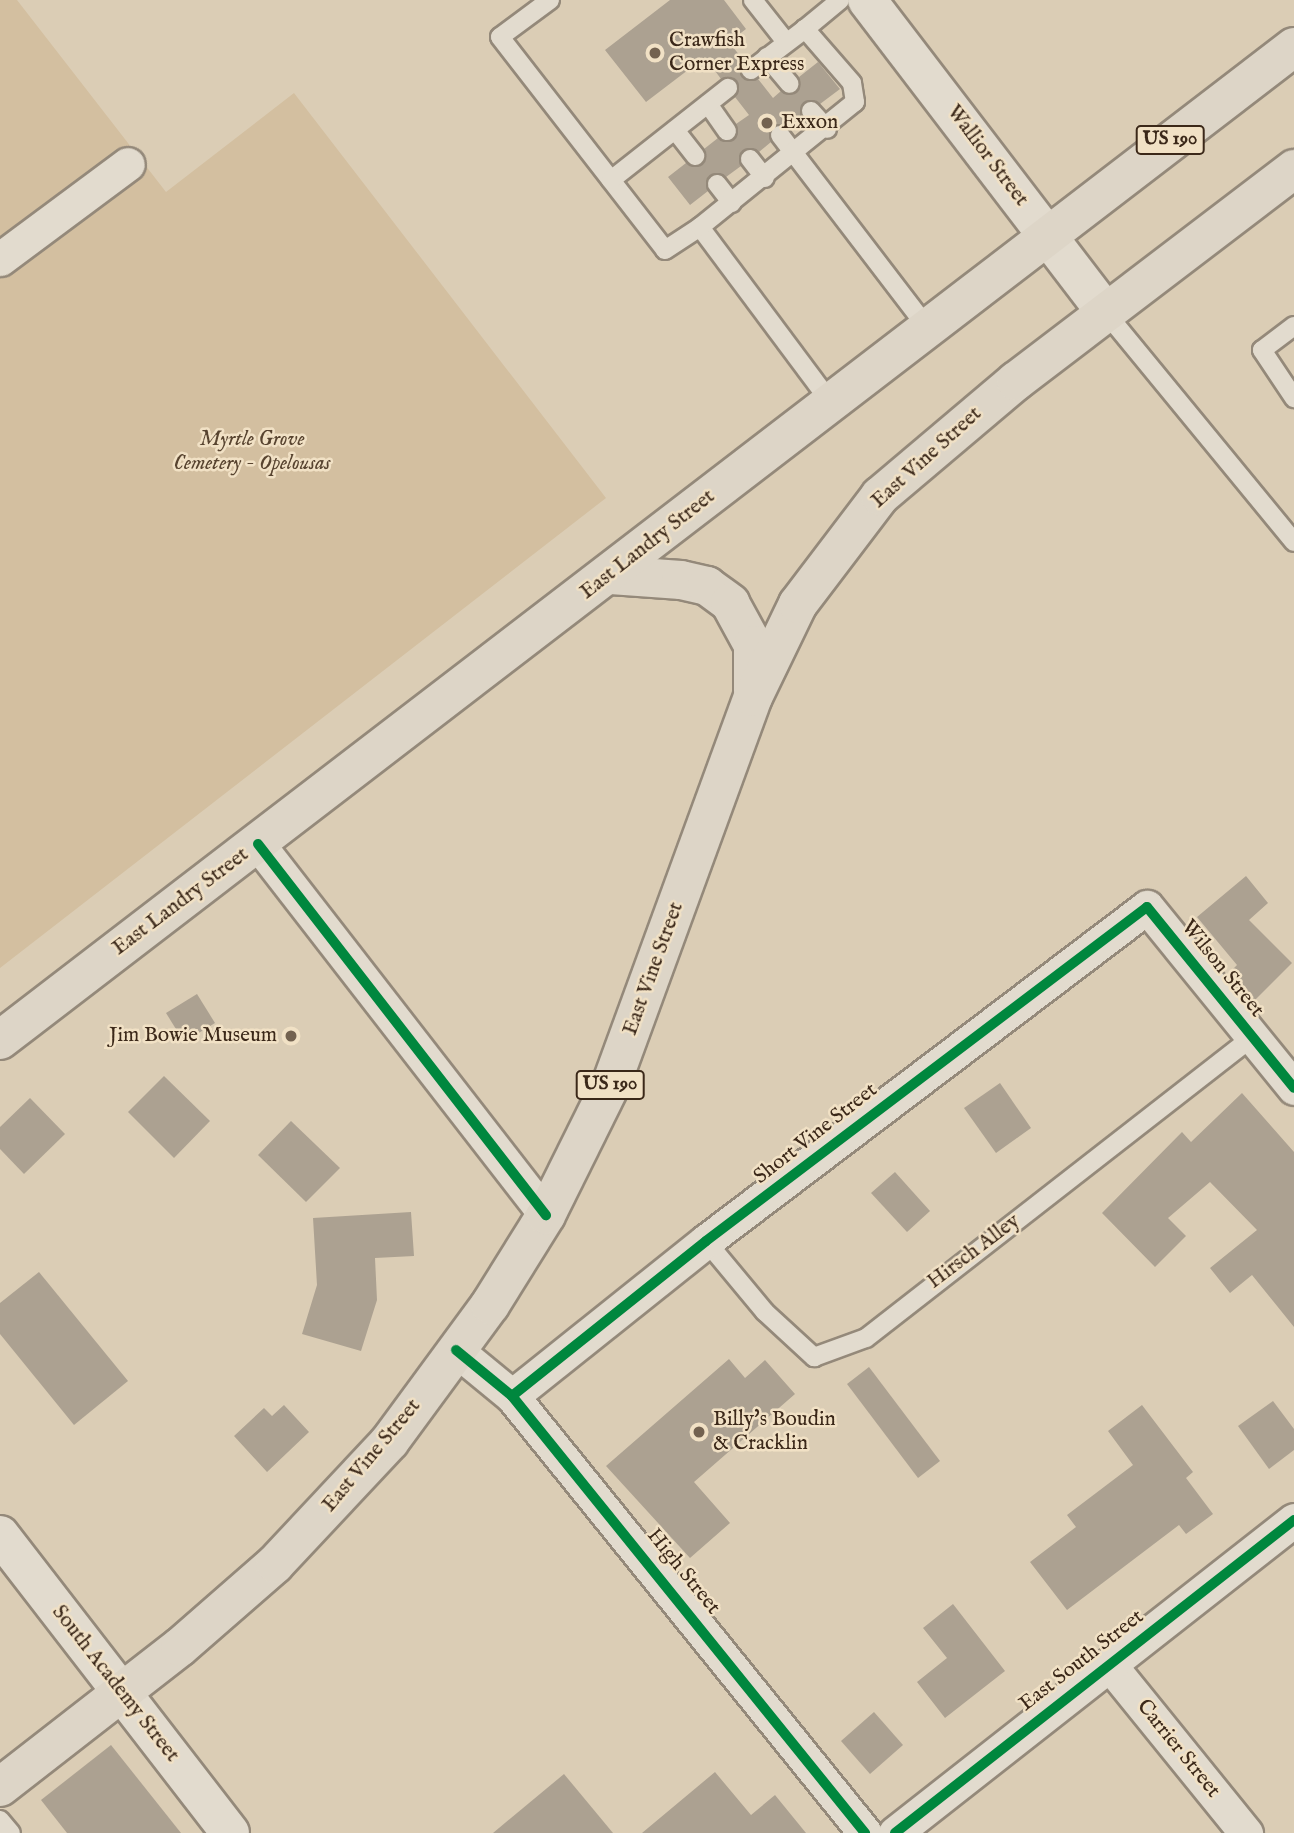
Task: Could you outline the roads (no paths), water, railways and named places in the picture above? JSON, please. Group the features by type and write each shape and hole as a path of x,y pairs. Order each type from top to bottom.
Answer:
{"highway":[{"name":"East Landry Street","path":"0,1040 611,575 1047,234 1294,47"},
{"name":"East Vine Street","path":"0,1787 275,1564 334,1504 390,1441 456,1350 546,1215 612,1082 753,697 798,604 880,496 1106,313 1294,169"},
{"path":"611,575 681,580 707,586 730,603 753,645 753,697"}],"street":[{"name":"Wallior Street","path":"867,0 1106,313"},
{"path":"0,259 128,164"},
{"path":"258,844 546,1215"},
{"name":"Wilson Street","path":"1147,907 1294,1088"},
{"name":"Short Vine Street","path":"512,1396 706,1241 1147,907"},
{"name":"High Street","path":"456,1350 512,1396 865,1833"},
{"name":"East South Street","path":"895,1833 1294,1520"},
{"name":"South Academy Street","path":"0,1535 230,1833"},
{"name":"Carrier Street","path":"1109,1664 1246,1833"}],"lane":[{"path":"550,0 500,37 665,250 796,155 855,102 852,83 805,29"},
{"path":"753,0 786,42"},
{"path":"751,70 840,0"},
{"path":"767,57 790,84"},
{"path":"611,180 728,88"},
{"path":"708,104 727,131"},
{"path":"811,111 827,129"},
{"path":"675,130 695,156"},
{"path":"780,135 927,327"},
{"path":"750,159 765,178"},
{"path":"718,184 732,203"},
{"path":"700,227 831,403"},
{"path":"1106,313 1291,534"},
{"path":"1294,326 1262,350 1294,398"},
{"name":"Hirsch Alley","path":"706,1241 765,1312 814,1357 866,1338 1253,1037"},
{"path":"0,1820 11,1833"}],"place":[{"name":"Crawfish Corner Express","path":"655,53"},
{"name":"Exxon","path":"767,123"},
{"name":"Jim Bowie Museum","path":"291,1036"},
{"name":"Billy's Boudin & Cracklin","path":"699,1432"}],"park label":[{"name":"Myrtle Grove Cemetery - Opelousas","path":"252,452"}]}
